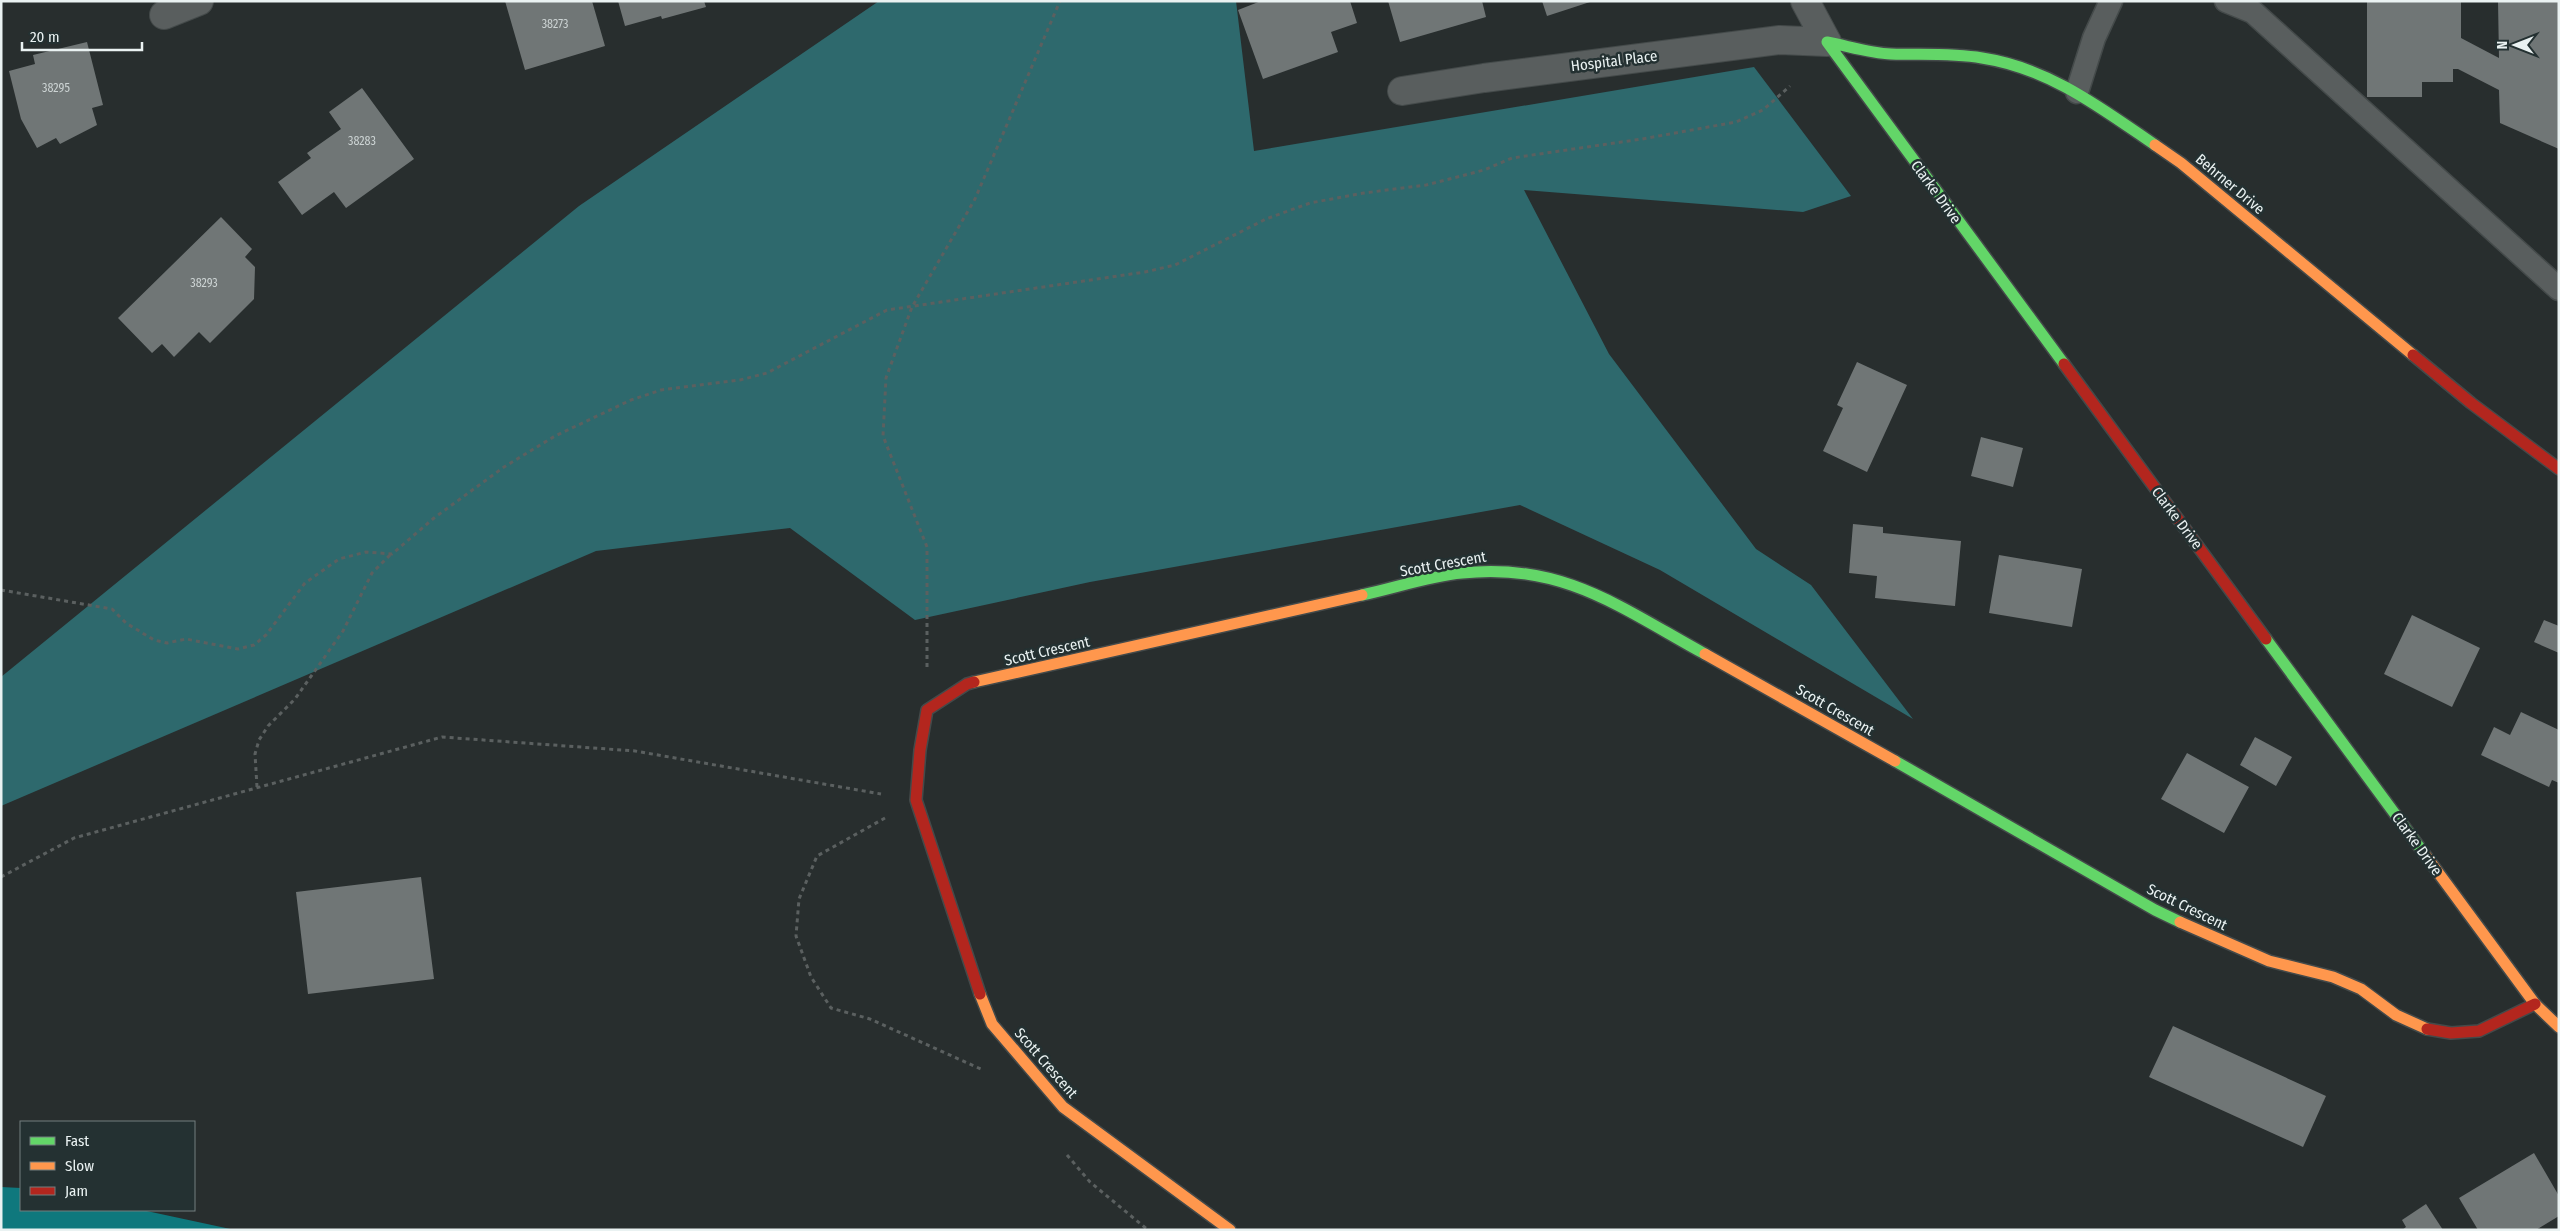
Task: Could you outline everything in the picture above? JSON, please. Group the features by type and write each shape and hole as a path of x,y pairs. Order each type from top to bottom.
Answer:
{"street":[{"path":"164,15 199,1"},
{"name":"Clarke Drive","path":"1805,1 1826,42 2535,1004 2559,1027"},
{"name":"Hospital Place","path":"1402,91 1494,77 1780,40 1826,42"},
{"name":"Behrner Drive","path":"1826,42 1889,54 1944,54 1984,58 2033,71 2077,92 2181,163 2471,403 2559,469"},
{"name":"Scott Crescent","path":"1230,1230 1063,1107 992,1024 971,972 916,800 920,750 927,710 967,684 1460,573 1495,570 1530,572 1560,578 1588,590 1793,703 1903,768 2155,910 2270,961 2333,977 2361,989 2396,1015 2422,1028 2451,1033 2479,1031 2535,1004"}],"lane":[{"path":"2077,92 2094,38 2111,1"},
{"path":"2226,1 2254,12 2559,289"},
{"path":"2528,260 2559,270"}],"path":[{"path":"927,710 927,547 883,436 886,378 912,307 975,199 1060,1"},
{"path":"257,787 255,754 259,740 268,726 295,699 343,631 372,573 434,518 504,467 555,436 630,400 661,390 740,380 767,373 887,310 1145,272 1175,265 1266,219 1310,203 1364,192 1426,185 1484,170 1512,158 1642,139 1736,122 1762,110 1790,86"},
{"path":"1,590 112,609 126,623 154,640 167,642 186,639 238,649 254,645 266,635 305,583 339,559 366,552 392,554"},
{"path":"1,877 74,838 442,737 634,751 916,800"},
{"path":"916,800 817,856 799,899 796,936 811,977 831,1008 870,1019 984,1070"},
{"path":"1064,1153 1090,1182 1148,1230"}],"shaded area":[{"path":"879,1 1236,1 1254,151 1754,67 1851,196 1803,212 1524,190 1609,354 1756,549 1811,585 1913,719 1660,570 1520,505 1090,582 915,620 790,528 596,551 1,806 1,677 579,206"},
{"path":"1,1187 20,1188 20,1211 147,1211 235,1230 1,1230"}],"building":[{"path":"505,1 592,1 605,46 525,70"},
{"path":"618,1 704,1 706,7 662,19 661,16 625,26"},
{"path":"1261,1 1350,1 1357,23 1331,32 1338,52 1263,79 1238,10"},
{"path":"1388,1 1482,1 1486,17 1400,42"},
{"path":"1542,1 1590,1 1590,2 1547,16"},
{"path":"2367,1 2461,1 2461,38 2499,58 2498,1 2559,1 2559,149 2500,123 2499,90 2458,69 2453,69 2453,82 2422,82 2422,97 2367,97"},
{"path":"87,42 103,105 92,108 97,125 60,144 56,138 37,148 21,119 9,71 35,64 33,55"},
{"path":"362,88 414,159 346,208 334,192 302,215 278,182 311,158 307,153 341,129 329,112"},
{"path":"221,217 252,249 245,257 255,267 254,299 210,343 199,332 174,357 162,344 152,353 118,318"},
{"path":"1857,362 1907,385 1867,472 1823,451 1843,408 1837,405"},
{"path":"1981,437 2023,448 2013,487 1971,476"},
{"path":"1853,524 1883,527 1883,533 1961,541 1955,606 1875,598 1877,576 1849,573"},
{"path":"1999,555 2082,569 2072,627 1989,613"},
{"path":"2412,615 2480,648 2452,707 2384,674"},
{"path":"2544,620 2559,626 2559,653 2534,642"},
{"path":"2521,712 2559,730 2559,783 2552,780 2549,787 2481,755 2494,727 2510,735"},
{"path":"2255,737 2292,757 2276,786 2240,765"},
{"path":"2187,753 2249,787 2224,833 2161,799"},
{"path":"421,877 434,979 308,994 296,892"},
{"path":"2173,1026 2326,1096 2303,1147 2149,1077"},
{"path":"2534,1153 2559,1196 2559,1216 2536,1230 2478,1230 2459,1198"},
{"path":"2426,1204 2443,1230 2402,1230 2406,1227 2402,1220"}],"traffic: fast":[{"path":"1827,42 2064,364"},
{"path":"1827,42 1891,54 1959,55 2006,63 2052,80 2073,91 2155,145"},
{"path":"1362,595 1425,579 1462,573 1498,571 1531,575 1561,582 1590,592 1646,620 1705,654"},
{"path":"2266,639 2423,852"},
{"path":"1895,761 2155,910 2180,922"}],"traffic: slow":[{"path":"2155,145 2181,163 2413,355"},
{"path":"974,682 1362,595"},
{"path":"1705,654 1895,761"},
{"path":"2423,852 2535,1004 2559,1027"},
{"path":"2180,922 2269,961 2333,977 2361,989 2396,1015 2427,1029"},
{"path":"980,994 992,1024 1063,1107 1230,1230"}],"traffic: jam":[{"path":"2413,355 2471,403 2559,469"},
{"path":"2064,364 2266,639"},
{"path":"974,682 967,684 927,710 920,750 916,800 980,994"},
{"path":"2427,1029 2451,1033 2479,1031 2535,1004"}]}
